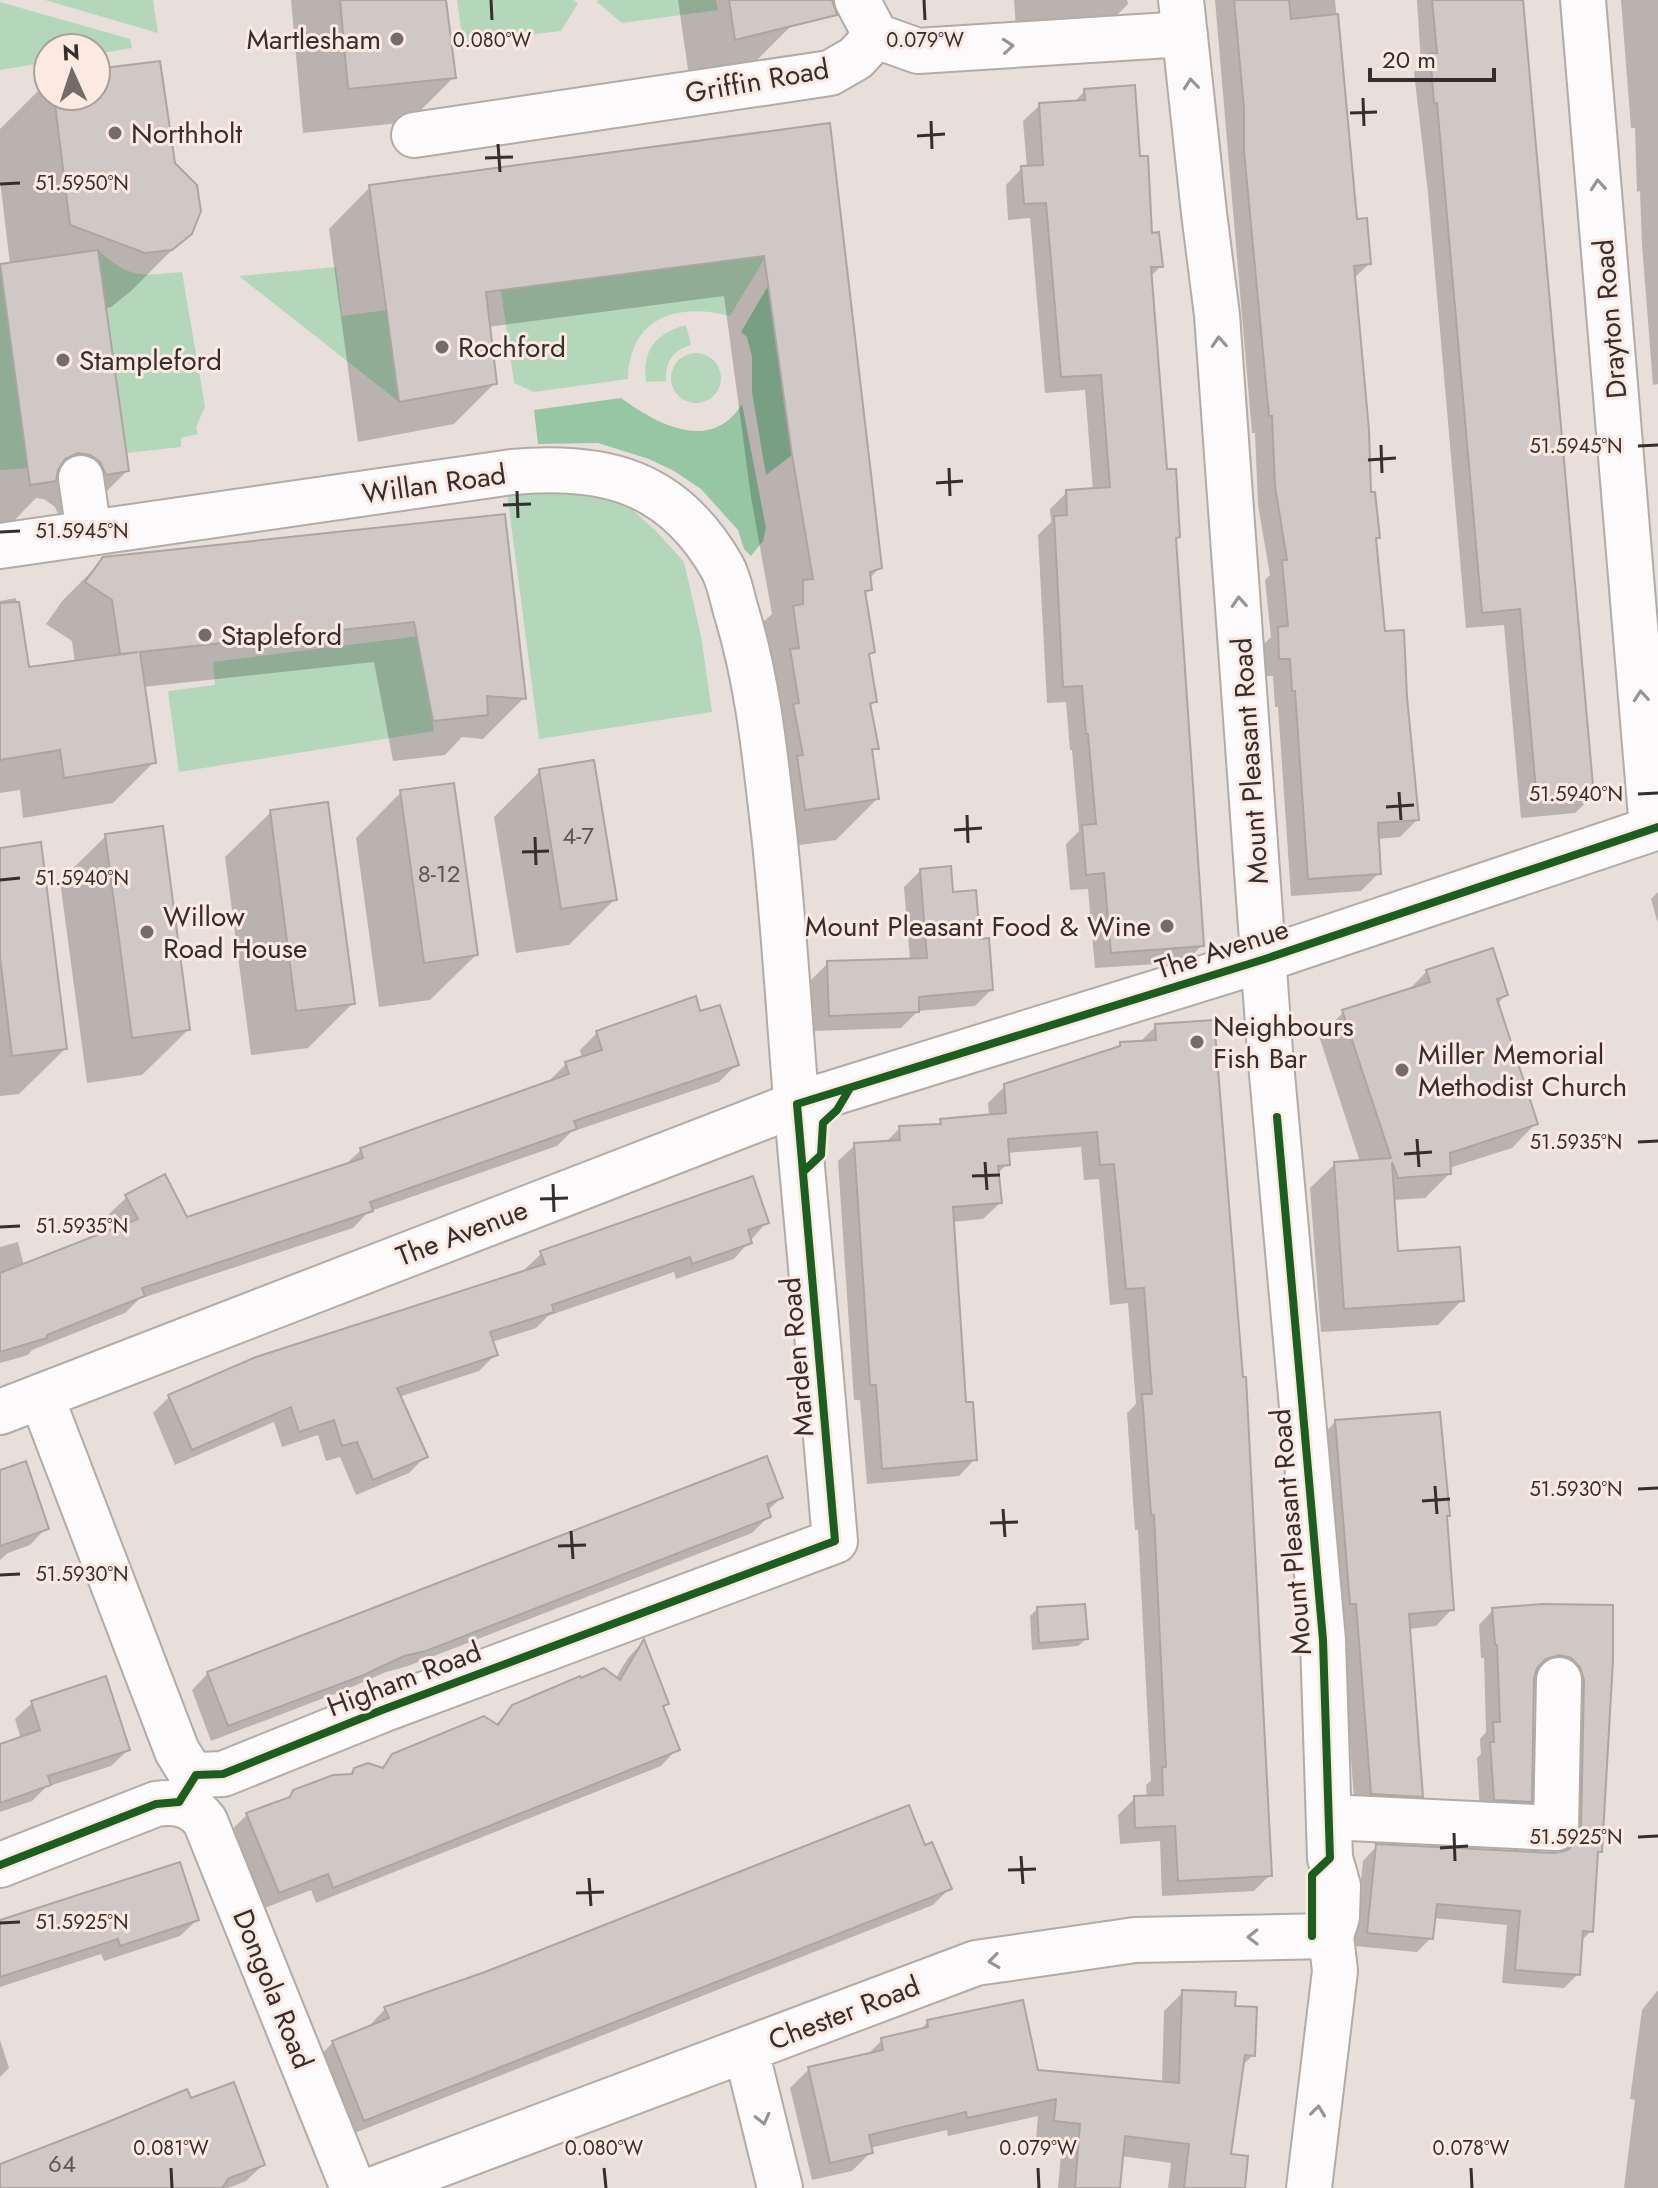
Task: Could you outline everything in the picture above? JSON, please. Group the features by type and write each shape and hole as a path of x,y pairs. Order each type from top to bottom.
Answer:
{"street":[{"name":"Drayton Road","path":"1583,0 1655,828"},
{"name":"Griffin Road","path":"414,135 830,73 856,58 866,18 918,51 1183,17"},
{"name":"Mount Pleasant Road","path":"1183,17 1217,315 1270,1052 1323,1640 1330,1858 1338,1886 1337,1917 1331,1936 1335,1971 1309,2188"},
{"name":"Willan Road","path":"0,546 542,470 603,473 640,486 667,502 704,541 724,570 751,661 761,719 778,872 797,1104"},
{"path":"81,478 89,533"},
{"name":"The Avenue","path":"0,1412 797,1104 1265,959 1655,828"},
{"name":"Marden Road","path":"797,1104 835,1541"},
{"name":"Dongola Road","path":"41,1396 177,1751 188,1769 188,1789 198,1813 205,1821 353,2188"},
{"name":"Higham Road","path":"0,1865 397,1704 835,1541"},
{"path":"1329,1817 1556,1828 1559,1680"},
{"name":"Chester Road","path":"377,2188 976,1963 1135,1940 1331,1936"},
{"path":"746,2050 780,2188"}],"green space":[{"path":"45,0 153,0 158,33"},
{"path":"457,0 573,0 578,3 561,31 463,43"},
{"path":"598,0 716,0 718,10 622,23"},
{"path":"0,2 105,32 32,32 32,65 0,70"},
{"path":"112,34 130,39 132,48 112,51"},
{"path":"98,250 128,271 145,274 182,272 205,407 196,427 198,434 181,438 181,447 127,453"},
{"path":"766,256 730,316 711,312 675,313 647,328 637,341 628,379 534,392 514,383 501,290"},
{"path":"336,267 342,316 386,310 399,402 239,276"},
{"path":"0,268 28,468 0,470"},
{"path":"768,286 792,455 766,475 752,392 752,357 747,337 741,332"},
{"path":"686,325 691,345 671,358 666,381 646,382 646,361 653,345 666,333"},
{"path":"696,353 713,361 721,378 713,395 696,403 679,395 671,378 679,361"},
{"path":"621,398 667,425 700,431 715,428 729,419 742,404 766,528 763,541 751,556 744,549 738,530 701,489 674,471 649,459 598,443 538,444 534,410"},
{"path":"546,481 571,494 626,504 684,562 701,636 712,712 539,739 506,485"},
{"path":"420,636 434,731 179,772 168,691 215,685 213,662"}],"building":[{"name":"Martlesham","path":"340,0 446,0 456,78 348,89"},
{"path":"729,0 832,0 837,15 735,40"},
{"path":"1234,0 1289,0 1291,19 1338,14 1357,219 1367,218 1371,264 1354,266 1369,430 1371,492 1375,492 1380,538 1376,538 1385,631 1404,630 1419,820 1378,823 1381,874 1308,879 1295,691 1292,691 1290,659 1279,659 1278,627 1288,626 1282,560 1287,560 1275,486 1272,416 1269,416 1244,151 1244,108"},
{"path":"1432,0 1523,0 1594,797 1537,802 1520,609 1482,613 1437,103 1434,103 1430,53 1437,53"},
{"name":"Northholt","path":"160,61 175,163 197,185 201,211 192,234 172,250 145,253 70,225 56,112 112,112 112,67"},
{"path":"1135,85 1140,156 1148,156 1152,233 1159,232 1163,267 1151,267 1167,469 1176,469 1180,537 1176,538 1204,946 1111,953 1104,873 1086,875 1082,825 1096,824 1088,734 1082,686 1063,687 1054,516 1067,515 1066,490 1110,487 1101,375 1061,377 1046,203 1024,204 1021,166 1043,165 1039,103 1085,100 1084,89"},
{"name":"Rochford","path":"830,123 882,568 870,572 872,590 865,591 875,652 869,654 877,702 870,703 879,749 872,749 879,799 805,810 797,756 803,755 793,704 799,703 790,649 799,648 793,606 803,604 803,580 813,579 764,256 486,292 497,384 399,402 369,185"},
{"name":"Stampleford","path":"98,250 129,471 106,475 100,462 90,455 78,453 65,459 56,481 30,485 0,264"},
{"name":"Stapleford","path":"505,514 526,699 487,696 488,715 433,721 414,622 140,652 156,763 64,778 60,750 0,760 0,603 19,602 29,667 138,652 120,654 112,600 85,582 103,557"},
{"path":"594,760 617,900 561,909 539,769"},
{"path":"454,783 478,955 424,963 400,790"},
{"name":"Willow Road House","path":"328,802 355,1004 296,1011 270,810"},
{"name":"Willow Road House","path":"163,826 190,1030 132,1038 105,834"},
{"path":"41,842 67,1049 12,1056 0,957 0,848"},
{"path":"951,866 953,892 976,890 980,939 989,938 993,990 919,997 919,1012 829,1016 827,961 927,958 920,869"},
{"path":"1493,948 1508,995 1497,999 1538,1124 1450,1153 1451,1174 1398,1178 1392,1162 1398,1251 1460,1247 1464,1301 1344,1309 1334,1162 1391,1158 1342,1010 1430,982 1426,970"},
{"path":"696,996 700,1011 720,1005 739,1065 574,1121 577,1129 370,1202 373,1211 142,1288 145,1296 47,1335 47,1338 0,1352 0,1273 138,1219 125,1195 165,1174 187,1217 363,1158 360,1148 569,1074 565,1062 602,1050 596,1031"},
{"path":"1214,1020 1243,1377 1246,1377 1272,1876 1178,1881 1175,1826 1135,1828 1134,1796 1163,1795 1162,1767 1166,1767 1154,1515 1151,1515 1142,1394 1152,1394 1144,1288 1126,1289 1114,1164 1100,1165 1097,1132 1008,1139 1010,1165 998,1166 1002,1203 953,1207 966,1402 973,1402 977,1460 882,1469 876,1385 870,1385 854,1143 900,1140 899,1126 941,1124 940,1119 1006,1113 1004,1084 1120,1046 1120,1042 1156,1040 1155,1024"},
{"path":"753,1176 769,1223 748,1230 752,1243 692,1264 690,1257 552,1305 554,1312 490,1332 498,1355 397,1388 428,1457 373,1480 357,1442 342,1446 334,1420 299,1432 291,1407 192,1450 168,1395 256,1357 545,1264 540,1251"},
{"path":"1440,1412 1450,1516 1447,1516 1454,1610 1409,1614 1423,1797 1371,1794 1356,1604 1350,1604 1335,1420"},
{"path":"767,1456 783,1498 767,1504 771,1517 228,1726 207,1672"},
{"path":"26,1461 49,1529 0,1546 0,1470"},
{"path":"1085,1604 1088,1639 1039,1643 1037,1607"},
{"path":"1542,1604 1613,1605 1613,1660 1602,1852 1598,1852 1593,1932 1583,1931 1580,1975 1515,1970 1520,1911 1437,1904 1433,1939 1367,1933 1376,1844 1555,1853 1568,1850 1578,1840 1581,1828 1584,1680 1580,1667 1571,1658 1559,1655 1546,1659 1537,1668 1534,1679 1532,1802 1494,1800 1490,1742 1494,1742 1493,1722 1500,1722 1492,1608"},
{"path":"644,1639 669,1704 663,1706 680,1750 333,1888 328,1874 279,1893 246,1813 290,1797 293,1790 333,1775 352,1774 354,1768 368,1763 383,1768 392,1754 484,1716 498,1725 512,1705 580,1676 604,1668 620,1680"},
{"path":"106,1676 130,1750 48,1776 51,1785 0,1803 0,1744 40,1730 31,1701"},
{"path":"909,1805 925,1845 932,1842 952,1889 364,2121 332,2041 389,2018 384,2007 485,1972"},
{"path":"180,1862 199,1920 120,1946 118,1939 0,1977 0,1920"},
{"path":"1182,1990 1236,1992 1235,2006 1257,2007 1255,2056 1245,2055 1231,2154 1248,2156 1245,2188 1184,2188 1189,2144 1125,2136 1120,2188 1075,2188 1080,2124 1054,2121 1056,2099 967,2118 966,2112 869,2135 873,2153 830,2163 808,2067 883,2050 881,2038 928,2027 927,2020 1023,2000 1038,2070 1179,2083"},
{"path":"234,2082 265,2165 229,2178 222,2188 0,2188 0,2164 187,2089 191,2098"}],"cycle path":[{"path":"0,1865 156,1804 179,1802 196,1775 223,1774 382,1710 835,1541 797,1104 1265,959 1658,827"},
{"path":"804,1171 821,1155 823,1123 837,1110 850,1088"},
{"path":"1277,1117 1323,1640 1330,1858 1312,1875 1312,1936"}],"place":[{"name":"Martlesham","path":"397,39"},
{"name":"Northholt","path":"115,133"},
{"name":"Rochford","path":"442,347"},
{"name":"Stampleford","path":"63,360"},
{"name":"Stapleford","path":"205,635"},
{"name":"Mount Pleasant Food & Wine","path":"1167,926"},
{"name":"Willow Road House","path":"147,932"},
{"name":"Neighbours Fish Bar","path":"1197,1042"},
{"name":"Miller Memorial Methodist Church","path":"1402,1070"}]}
